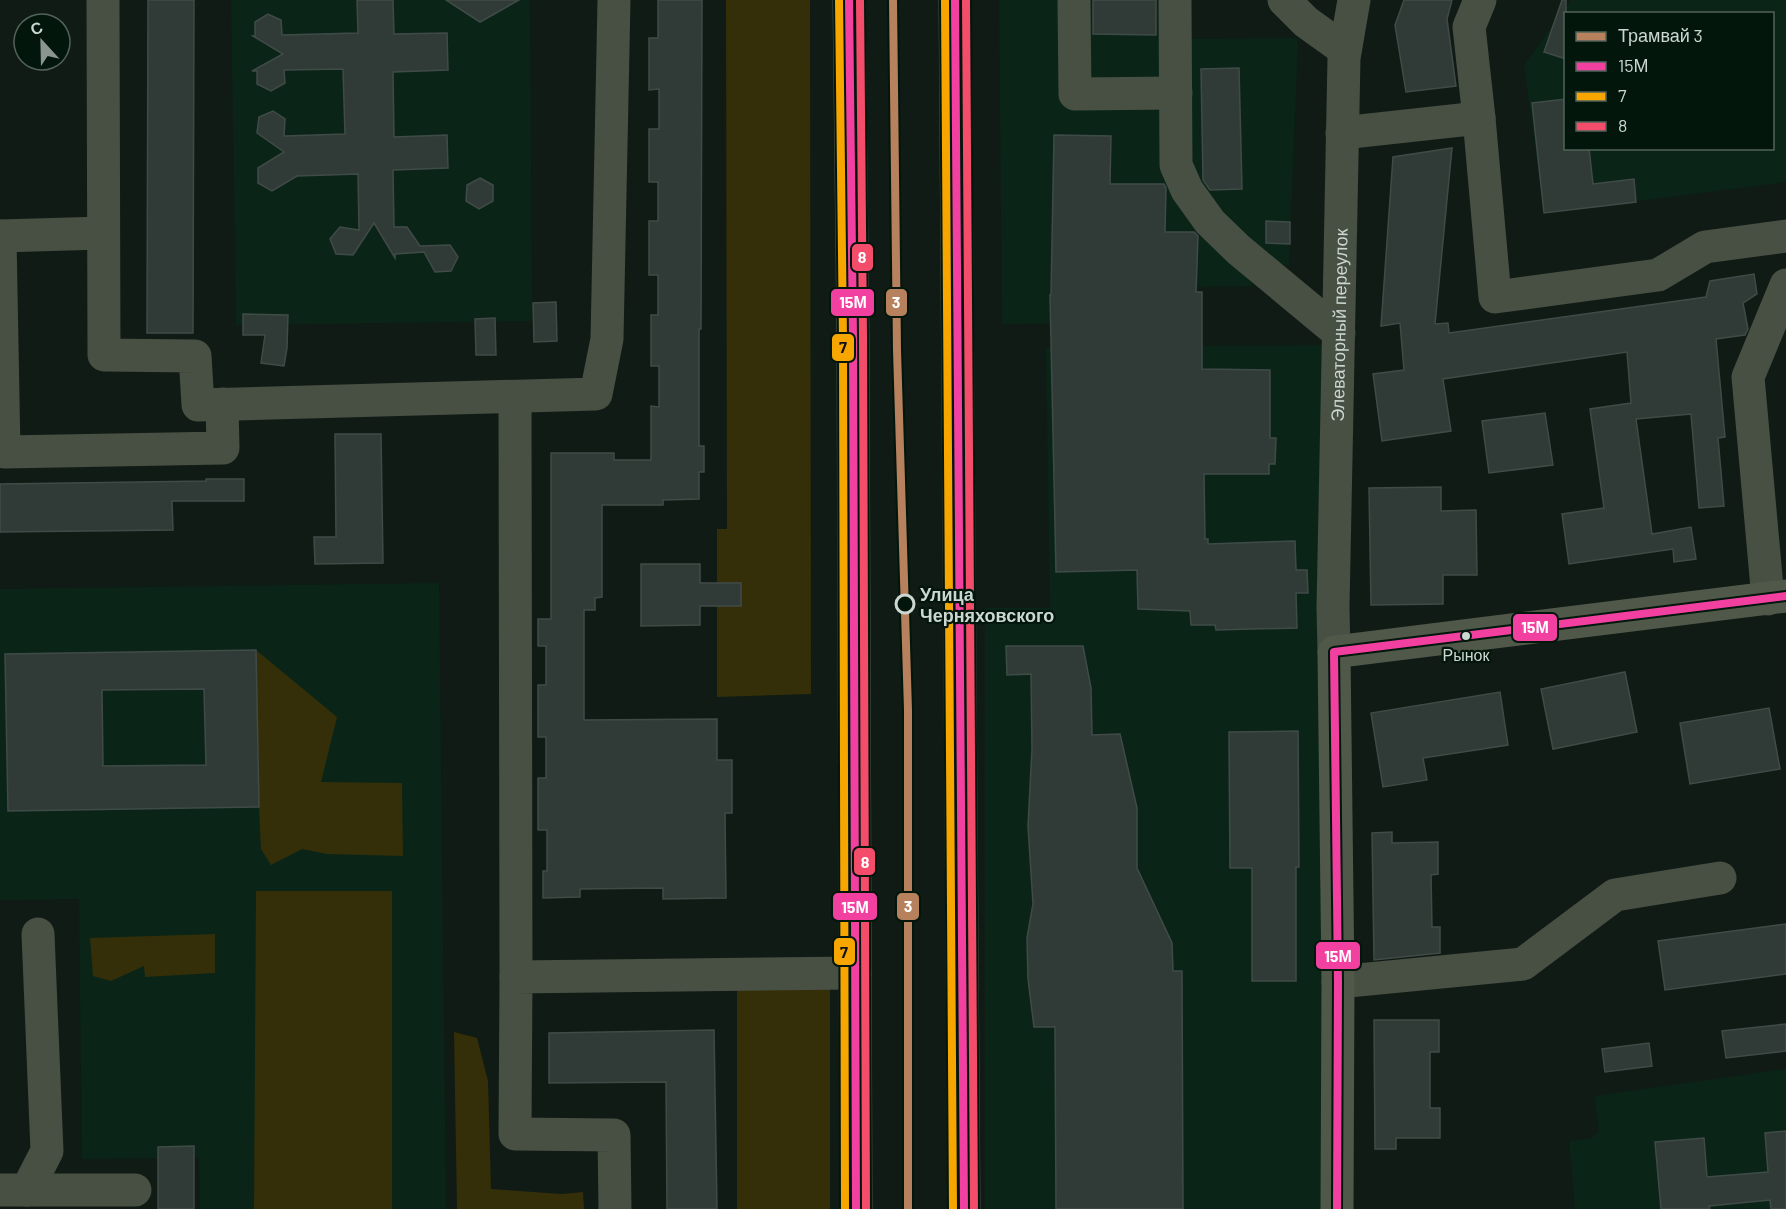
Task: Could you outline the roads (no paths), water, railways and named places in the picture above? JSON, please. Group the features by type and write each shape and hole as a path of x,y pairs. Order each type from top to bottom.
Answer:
{"main road":[{"path":"849,0 853,350 856,1209"},
{"path":"955,0 964,1209"},
{"path":"1337,1209 1338,982 1334,652 1777,598"}],"street":[{"path":"102,0 104,355 195,356 198,405 596,394 607,339 614,0"},
{"path":"1074,0 1075,94 1176,93"},
{"path":"1175,0 1176,165 1187,190 1210,222 1239,250 1339,333"},
{"path":"1284,0 1306,22 1345,50"},
{"name":"Элеваторный переулок","path":"1334,652 1342,133 1345,50 1354,0"},
{"path":"1480,0 1469,27 1495,297 1658,275 1705,247 1786,236"},
{"path":"1342,133 1479,118"},
{"path":"103,233 0,236 4,452 223,448 222,404"},
{"path":"1777,598 1748,377 1786,285"},
{"path":"515,397 515,1134 614,1135 615,1209"},
{"path":"1338,982 1523,964 1615,895 1720,878"},
{"path":"14,1190 47,1151 38,934"},
{"path":"516,977 855,974"},
{"path":"14,1190 84,1200 135,1190"}],"tram line":[{"name":"3","path":"893,0 897,350 908,710 908,1209"}],"place":[{"name":"Улица Черняховского","path":"905,604"},
{"name":"Рынок","path":"1466,636"}]}
